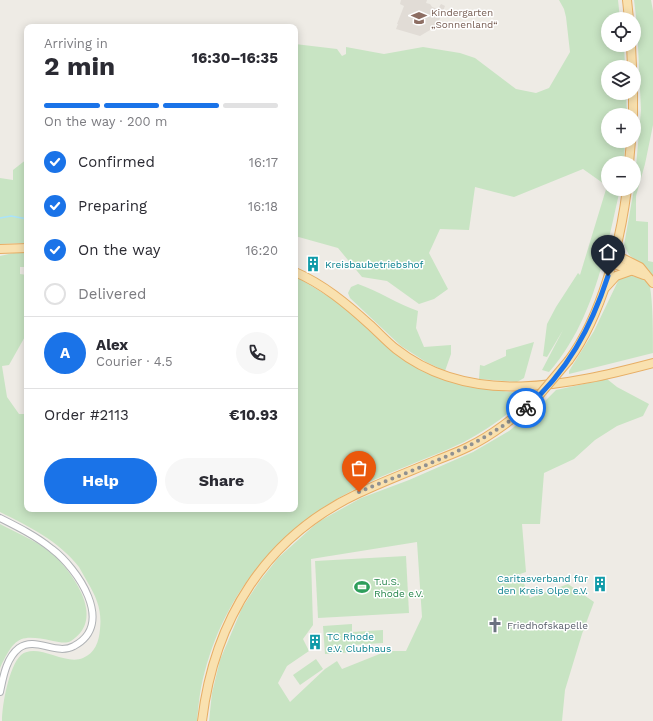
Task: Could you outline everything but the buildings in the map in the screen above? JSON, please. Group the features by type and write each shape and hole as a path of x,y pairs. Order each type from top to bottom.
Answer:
{"main road":[{"path":"627,0 628,12"},
{"path":"202,721 205,698 216,656 240,601 256,576 293,535 315,517 359,492 468,447 504,425 536,398 569,360 580,344 604,289 612,263 626,196"},
{"path":"0,249 24,248"},
{"path":"614,254 640,267 652,280"},
{"path":"612,263 633,270 652,280"},
{"path":"604,289 616,276 633,270"},
{"path":"298,274 337,297 396,349 427,368 446,376 474,384 507,387 546,386 603,376 653,363"}],"street":[{"path":"0,518 39,539 65,560 88,597 92,606 93,616 92,625 87,636 72,648 60,649 30,644 19,648 11,657 0,692"}],"shaded area":[{"name":"Kindergarten „Sonnenland“","path":"401,0 427,0 426,3 438,9 441,4 445,6 438,23 420,36 396,29 404,6 400,4"}],"green space":[{"path":"559,0 618,0 619,12 601,12 601,52 624,52 625,60 601,60 601,100 626,100 627,108 601,108 601,148 625,148 624,156 601,156 601,182 583,169 514,197 475,187 469,230 440,229 429,253 448,289 434,299 419,304 387,281 362,277 338,248 298,237 298,44 337,49 342,56 346,54 346,47 384,54 423,47 460,53 475,58 516,89 536,93 549,88 570,52 566,17"},
{"path":"634,0 651,0 653,11 653,125 641,178 641,156 637,156 638,148 641,148 641,60 639,60 638,52 641,52 641,12 635,12"},
{"path":"24,161 24,243 0,244 0,178 13,180 13,170"},
{"path":"604,196 618,196 603,261 587,309 577,331 564,352 549,372 542,370 563,330 547,357 543,356 547,324 578,273 580,275"},
{"path":"633,196 636,196 636,221 648,222 648,261 653,262 653,276 648,269 629,255 624,245"},
{"path":"24,252 24,267 20,267 20,274 24,275 24,338 9,365 2,366 7,397 19,414 24,414 24,512 298,512 298,279 341,304 394,351 432,374 463,385 510,392 535,391 501,419 474,437 355,489 326,506 300,525 276,547 255,570 221,625 201,688 197,721 2,721 3,705 7,686 13,668 21,655 35,651 68,659 76,660 83,658 91,653 96,646 99,638 100,616 94,594 79,567 71,558 53,542 0,512 0,256"},
{"path":"629,275 642,279 649,284 652,307 653,353 569,374 569,371 594,331 619,279"},
{"path":"358,284 418,311 416,328 424,347 451,345 451,354 445,371 426,362 401,346 350,298 348,293 351,287"},
{"path":"534,342 524,378 517,382 479,379 480,365 484,366 506,356 506,350"},
{"path":"607,379 617,387 649,404 643,416 617,426 595,440 574,459 544,473 540,524 522,524 526,572 520,574 530,598 568,584 594,602 582,634 565,690 562,721 209,721 212,693 220,660 242,608 259,582 278,558 318,522 361,498 409,480 473,452 509,431 541,405 556,390","holes":["417,542 422,617 406,651 387,651 342,669 337,661 325,669 290,702 278,683 287,666 309,651 303,639 313,625 311,559"]},
{"path":"0,524 37,543 57,558 72,576 79,588 87,611 86,622 81,632 71,641 62,642 32,638 19,640 14,644 0,668"},
{"name":"T.u.S. Rhode e.V.","path":"406,556 409,613 318,618 315,561"},
{"path":"352,624 352,632 383,630 383,643 353,645 353,652 325,654 323,626"},
{"path":"316,659 323,669 300,685 293,675"}],"waterway":[{"path":"0,218 11,216 24,218"}],"way so far":[{"path":"359,492 468,447 504,425 526,408"}],"place":[{"name":"Kindergarten „Sonnenland“","path":"419,18"},
{"name":"Kreisbaubetriebshof","path":"313,264"},
{"name":"Caritasverband für den Kreis Olpe e.V.","path":"600,584"},
{"name":"T.u.S. Rhode e.V.","path":"362,587"},
{"name":"Friedhofskapelle","path":"495,625"},
{"name":"TC Rhode e.V. Clubhaus","path":"315,642"}],"route":[{"path":"526,408 556,376 573,354 589,325 608,276"}]}
